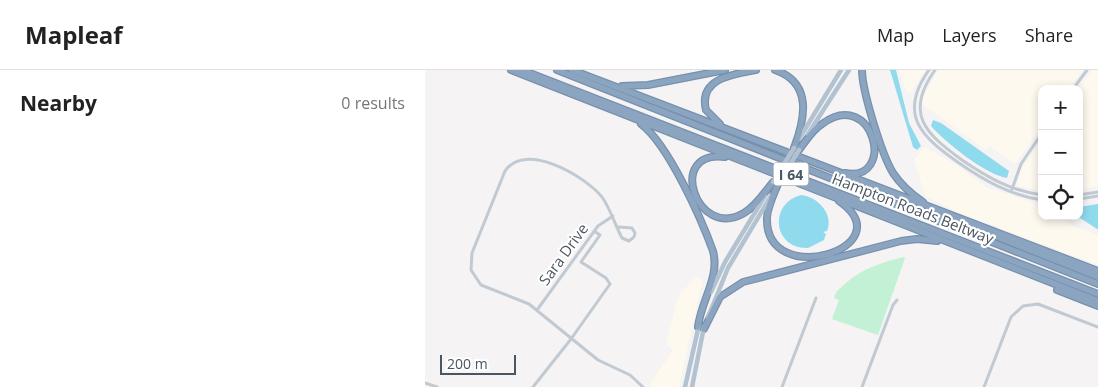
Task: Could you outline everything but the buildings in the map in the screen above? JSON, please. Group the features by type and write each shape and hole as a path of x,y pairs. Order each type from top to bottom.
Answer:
{"highway":[{"path":"511,70 829,194 1098,306"},
{"name":"Hampton Roads Beltway","path":"522,70 1059,279 1098,292"},
{"path":"532,70 1098,292"},
{"name":"Hampton Roads Beltway","path":"557,70 1098,285"},
{"path":"572,70 1098,271"},
{"path":"601,81 620,86 641,86 725,70"},
{"path":"744,136 709,116 705,106 705,96 709,88 717,80 756,70"},
{"path":"775,70 791,80 803,100 803,122 796,149"},
{"path":"862,70 865,88 893,172 911,194 945,213"},
{"path":"588,82 610,95 639,107 1098,285"},
{"path":"624,115 649,130 665,150 713,251 714,276 699,314 701,328"},
{"path":"796,149 818,126 835,117 856,117 868,128 875,151 872,162 864,170 849,174 815,164"},
{"path":"737,159 709,157 698,164 693,172 693,189 700,203 709,213 724,219 740,215 752,207 776,183"},
{"path":"776,183 767,214 769,229 780,248 797,256 809,257 839,250 854,239 857,226 855,215 829,194"},
{"path":"909,209 919,210 983,231 1098,277"},
{"path":"701,328 720,297 743,282 908,240 931,240 962,249"},
{"path":"1007,267 1098,300"},
{"path":"1059,279 1098,300"}],"main road":[{"path":"685,387 701,328 721,270 776,183 841,70"},
{"path":"796,149 849,70"},
{"path":"692,387 701,328"}],"street":[{"path":"929,70 919,86 915,104 917,122 924,135 933,145 977,176 1011,191 1038,199"},
{"path":"935,70 923,87 920,101 921,119 927,132 937,142 979,172 1011,191 1038,194"},
{"path":"1076,85 1087,70"},
{"path":"1011,191 1021,164 1038,139"},
{"path":"619,227 632,228 635,233 634,238 629,241 624,240 613,216 596,190 573,174 531,158 519,159 507,168 472,253 471,270 481,285 525,302 598,360 630,375 643,387"},
{"path":"1083,194 1098,192"},
{"path":"1083,199 1098,196"},
{"name":"Sara Drive","path":"537,310 594,231 600,224 613,216"},
{"path":"533,387 610,284 605,278 581,262 599,235 594,231"},
{"path":"782,387 816,298"},
{"path":"862,387 893,305 897,300"},
{"path":"985,387 1011,317 1023,306 1031,304 1046,306 1098,327"},
{"path":"425,383 437,387"}],"shaded area":[{"path":"899,70 925,70 911,93 906,91"},
{"path":"938,70 1083,70 1072,85 1038,85 1038,132 1015,164 989,146 986,150 922,104 923,97"},
{"path":"1092,70 1098,70 1098,186 1083,189 1083,85 1081,85"},
{"path":"1038,145 1038,190 1016,186 1023,166"},
{"path":"924,147 955,164 986,187 1038,204 1038,220 1065,220 1071,225 1098,235 1098,265 957,212 925,196 914,160"},
{"path":"696,277 702,279 702,282 679,387 651,387 650,384 673,350 666,344 677,300 681,292"}],"green space":[{"path":"903,257 905,258 878,335 832,319 839,300 834,298 839,289 852,278 866,270"}],"water":[{"path":"890,70 896,70 909,123 921,146 917,150 913,147"},
{"path":"933,120 941,123 1009,171 1007,178 988,171 956,149 931,126"},
{"path":"801,195 813,199 823,207 829,225 827,231 823,232 826,234 824,240 808,248 796,246 787,241 779,225 779,216 783,207 790,200"},
{"path":"1098,204 1098,229 1083,220 1083,206"}]}
